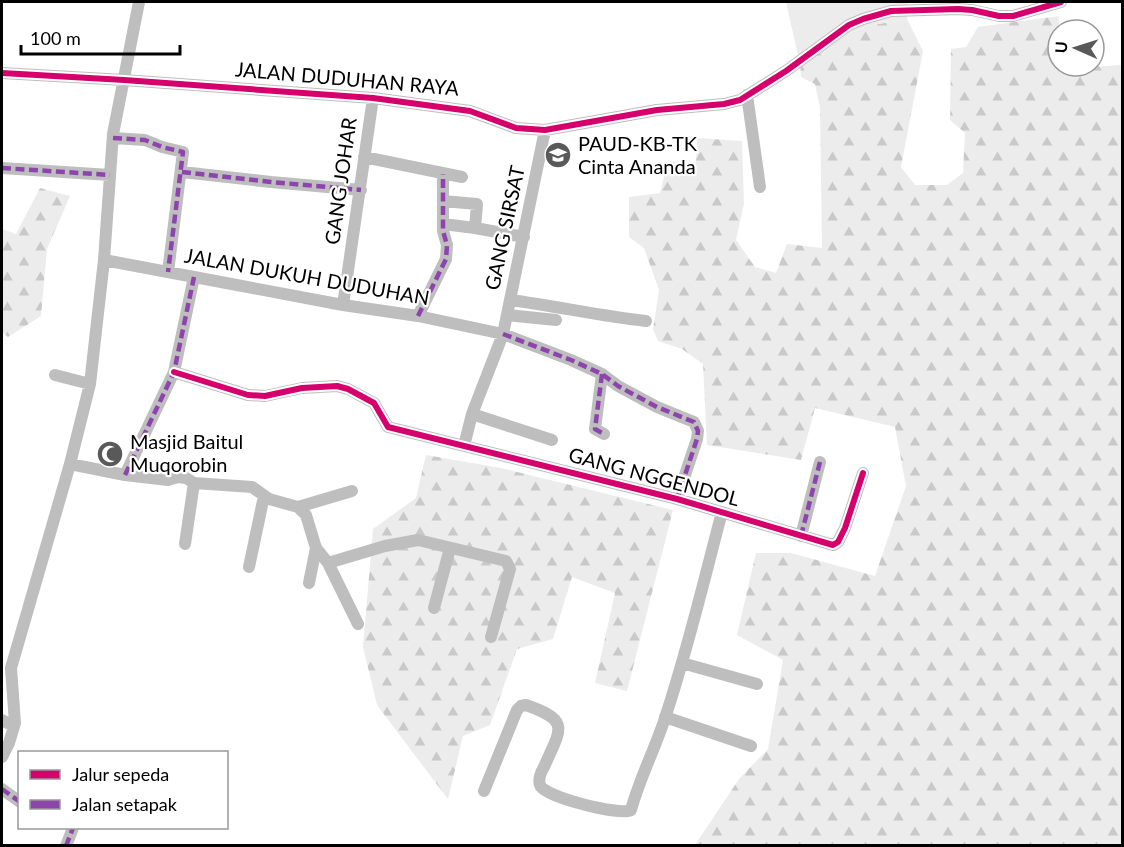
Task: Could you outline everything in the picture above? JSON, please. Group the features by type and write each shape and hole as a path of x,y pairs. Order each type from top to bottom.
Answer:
{"street":[{"path":"2,757 9,743 13,726 14,695 11,668 70,464 90,384 104,260 113,138 139,2"},
{"name":"JALAN DUDUHAN RAYA","path":"124,80 373,98 470,111 516,128 544,130 657,110 724,104 740,100 786,71 849,25 891,11 918,6 1013,16 1060,2"},
{"path":"2,73 124,80"},
{"path":"747,95 760,187"},
{"name":"GANG JOHAR","path":"343,304 373,98"},
{"name":"GANG SIRSAT","path":"503,334 544,130"},
{"path":"113,138 146,140 181,152 182,172 168,272"},
{"path":"364,157 462,177"},
{"path":"2,168 110,175"},
{"path":"182,172 361,190"},
{"path":"418,316 446,259 443,174"},
{"path":"443,201 477,204 475,228"},
{"path":"443,224 524,237"},
{"name":"JALAN DUKUH DUDUHAN","path":"104,260 418,316 503,334 571,360 602,374 618,386 664,410 694,422 697,426 697,439 677,499"},
{"path":"125,475 174,372 194,277"},
{"path":"510,300 601,316 646,321"},
{"path":"507,315 556,320"},
{"path":"464,446 472,414 503,334"},
{"name":"GANG NGGENDOL","path":"174,372 248,395 265,396 302,388 330,386 348,388 374,403 388,427 677,499 833,544 838,542 845,528 863,473"},
{"path":"602,374 595,429 604,434"},
{"path":"55,375 90,384"},
{"path":"472,414 552,440"},
{"path":"801,536 819,462"},
{"path":"70,464 125,475 173,478 176,485 185,486 194,483 252,487 269,499 298,507 306,515 316,548 328,562 358,624"},
{"path":"185,544 194,483"},
{"path":"298,507 352,490"},
{"path":"249,567 264,496"},
{"path":"484,791 518,710 523,705 553,716 558,723 558,733 539,778 540,787 543,790 576,802 622,812 631,810 633,798 665,717 682,663 722,512"},
{"path":"328,562 385,546 418,540 506,561 510,569 491,637"},
{"path":"309,584 316,548"},
{"path":"434,608 450,548"},
{"path":"682,663 757,684"},
{"path":"665,717 751,746"},
{"path":"2,720 13,726"},
{"path":"2,789 18,801"},
{"path":"66,846 73,829"}],"green space":[{"path":"786,2 908,2 907,19 867,26 836,39 800,64"},
{"path":"1059,16 1059,18 1046,18 1046,78 1106,78 1106,66 1122,65 1122,845 695,845 739,779 768,749 783,660 737,635 756,553 791,553 875,576 906,486 895,427 815,408 801,460 707,445 703,364 682,349 658,341 653,329 659,290 644,248 629,237 629,197 660,193 668,161 696,163 697,138 742,141 744,204 736,240 755,267 776,273 787,244 822,248 820,108 815,84 801,77 800,64 836,39 867,26 907,19 923,51 901,167 915,185 947,185 963,173 965,133 950,120 951,49 966,47 978,27"},
{"path":"40,188 70,196 47,249 41,316 8,337 2,332 2,229 16,234"},
{"path":"426,455 501,468 673,510 627,691 595,683 615,593 572,577 553,639 517,649 490,725 463,736 448,799 377,705 363,647 373,529 416,498"}],"marked path":[{"path":"113,138 145,140 183,152 168,272"},
{"path":"2,168 110,175"},
{"path":"182,172 361,190"},
{"path":"418,316 446,259 447,245 443,231 443,174"},
{"path":"125,475 174,372 194,277"},
{"path":"503,334 602,374 618,386 657,407 694,422 698,431 697,439 677,499"},
{"path":"602,374 595,429 604,434"},
{"path":"801,536 820,462"},
{"path":"2,789 18,801"},
{"path":"66,846 73,829"}],"cycle path":[{"path":"2,73 373,98 470,111 516,128 545,130 657,110 724,104 740,100 786,71 849,25 891,11 958,9 1013,16 1061,2"},
{"path":"174,372 248,395 265,396 302,388 337,386 348,389 374,403 388,427 677,499 833,545 838,542 845,528 863,473"}],"place":[{"name":"PAUD-KB-TK Cinta Ananda","path":"558,155"},
{"name":"Masjid Baitul Muqorobin","path":"110,454"}]}
